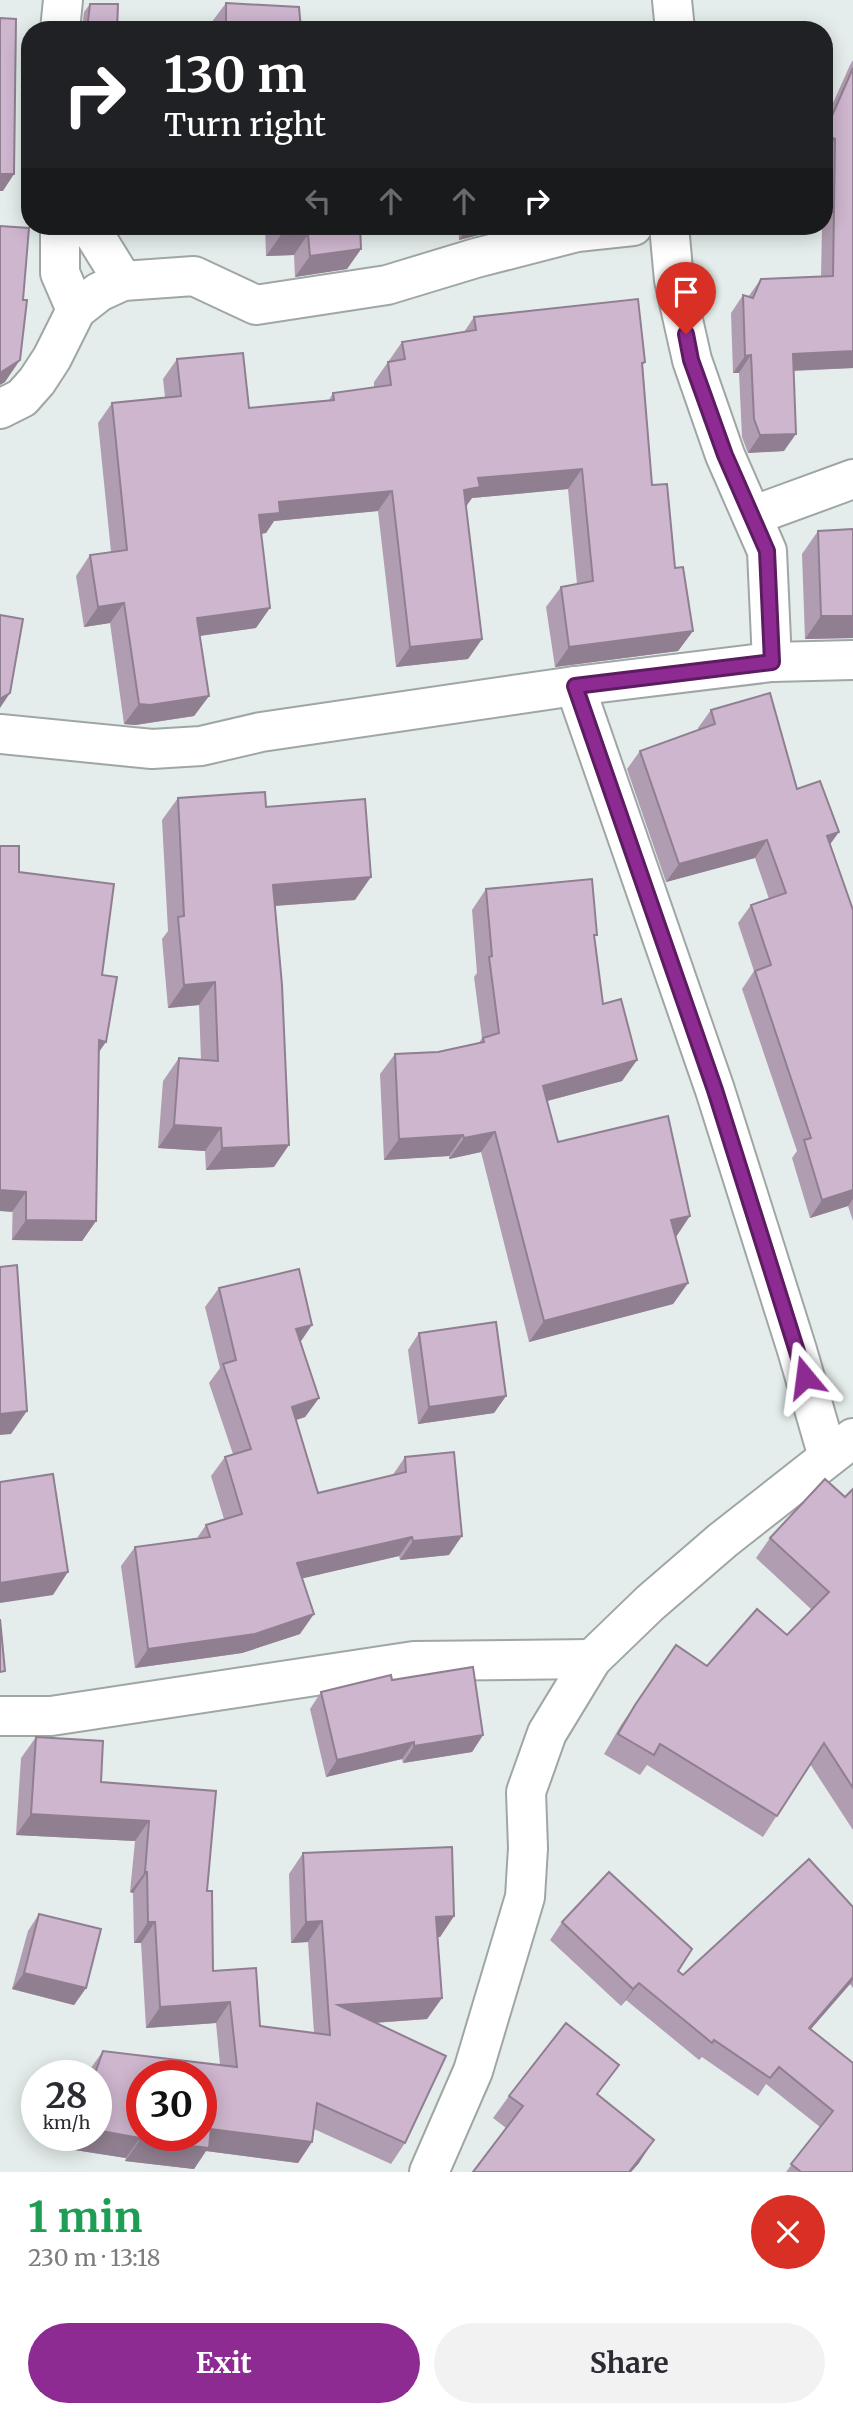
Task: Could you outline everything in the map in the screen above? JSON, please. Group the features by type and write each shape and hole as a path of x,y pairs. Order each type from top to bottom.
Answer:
{"street":[{"path":"61,21 63,0"},
{"path":"672,0 674,21"},
{"path":"60,235 60,273 76,310"},
{"path":"95,235 123,281"},
{"path":"0,409 22,398 37,382 76,310 99,292 123,281 194,276 257,305 387,285 565,235"},
{"path":"670,235 674,281 691,360 725,455 767,551 772,662"},
{"path":"752,516 853,479"},
{"path":"0,734 152,749 201,746 261,732 575,686 772,662 853,660"},
{"path":"429,2172 473,2071 525,1897 528,1848 526,1792 547,1733 592,1659 712,1549 840,1447 797,1350 715,1090 575,686"},
{"path":"0,1716 51,1716 415,1661 592,1659"}],"building":[{"path":"226,3 299,7 300,21 226,21"},
{"path":"90,4 118,4 117,21 88,21"},
{"path":"0,18 16,19 14,174 0,174"},
{"path":"853,68 853,351 793,354 796,434 760,435 754,419 751,355 745,356 743,295 753,298 761,279 833,276 833,114"},
{"path":"0,226 21,227 21,235 28,235 23,300 27,300 20,360 0,373"},
{"path":"308,235 360,235 361,249 310,256"},
{"path":"638,299 645,362 642,363 652,485 667,484 675,568 683,567 693,631 569,647 561,587 593,581 582,469 478,478 480,487 464,490 482,639 410,647 392,491 279,502 280,513 259,515 270,608 197,618 209,696 150,705 139,704 124,603 98,607 90,555 127,550 112,403 181,396 177,359 243,353 249,408 334,400 333,393 391,385 388,362 405,359 402,342 476,330 474,317"},
{"path":"853,529 853,616 821,616 818,531"},
{"path":"0,615 23,619 10,693 0,699"},
{"path":"770,693 797,789 820,781 839,832 827,836 853,910 853,1190 822,1200 804,1140 811,1138 755,971 771,965 751,905 786,893 767,840 679,864 640,751 715,724 711,710"},
{"path":"265,792 266,807 365,799 371,877 273,885 282,985 289,1145 222,1148 221,1128 174,1125 179,1058 218,1061 215,982 184,985 178,917 184,916 178,798"},
{"path":"0,846 19,846 19,872 114,884 102,975 117,977 106,1042 99,1040 96,1221 26,1220 26,1192 0,1190"},
{"path":"592,879 597,935 594,935 603,1004 621,999 637,1060 543,1086 558,1142 668,1116 690,1216 671,1220 688,1283 544,1321 495,1132 464,1138 463,1135 399,1139 395,1054 438,1052 484,1042 483,1038 499,1033 489,957 492,956 486,889"},
{"path":"17,1265 27,1411 0,1414 0,1267"},
{"path":"299,1269 312,1325 296,1329 319,1398 292,1407 318,1493 406,1472 405,1457 454,1452 462,1536 413,1541 412,1537 297,1563 314,1614 255,1634 148,1649 135,1547 210,1537 206,1525 242,1514 225,1457 251,1449 223,1364 236,1360 219,1288"},
{"path":"496,1322 506,1396 429,1407 419,1333"},
{"path":"53,1474 68,1572 0,1583 0,1482"},
{"path":"825,1479 845,1497 853,1489 853,1788 824,1743 777,1816 660,1744 654,1755 618,1734 676,1645 707,1666 757,1609 787,1635 829,1592 770,1538"},
{"path":"0,1619 5,1671 0,1672"},
{"path":"473,1667 483,1735 414,1746 414,1742 337,1760 321,1692 391,1675 392,1680"},
{"path":"36,1737 103,1741 101,1782 216,1791 207,1891 212,1891 213,1971 256,1968 260,2026 330,2035 322,1921 306,1922 303,1853 452,1847 454,1916 436,1917 442,1998 338,2005 446,2056 405,2143 317,2103 312,2142 217,2130 217,2065 237,2067 230,2002 160,2007 155,1922 148,1922 145,1872 149,1821 31,1814"},
{"path":"809,1859 853,1907 853,1977 809,2028 853,2063 853,2172 801,2172 791,2164 833,2111 779,2067 770,2078 714,2040 712,2043 639,1983 633,1989 562,1922 609,1872 692,1949 678,1971 683,1975"},
{"path":"39,1914 101,1929 86,1988 24,1973"},
{"path":"566,2023 619,2065 597,2094 654,2140 629,2172 473,2172 523,2106 509,2096"},
{"path":"103,2051 178,2060 126,2060 126,2135 112,2133 112,2060 100,2060"}],"route":[{"path":"686,334 691,360 725,455 767,551 772,662 575,686 715,1090 805,1377"}]}
